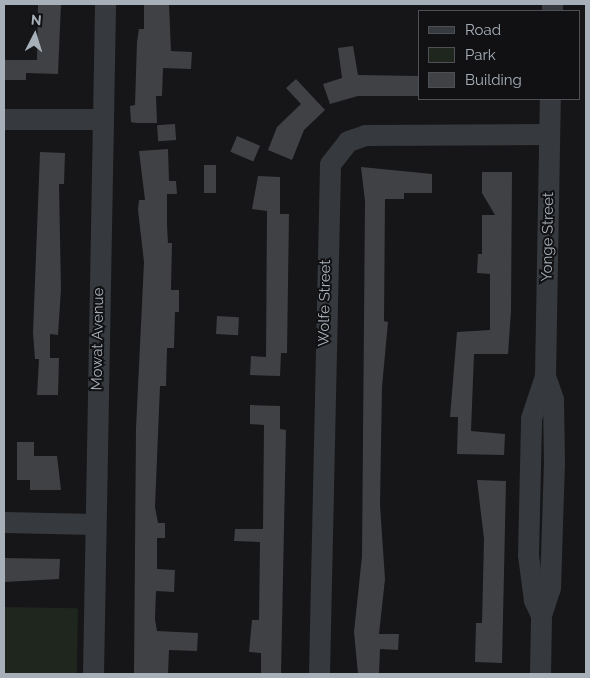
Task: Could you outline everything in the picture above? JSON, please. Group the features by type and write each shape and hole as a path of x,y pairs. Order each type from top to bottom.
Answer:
{"street":[{"name":"Mowat Avenue","path":"94,674 105,4"},
{"name":"Yonge Street","path":"540,674 541,615 550,588 554,463 553,399 545,376 550,100"},
{"path":"4,119 102,119"},
{"name":"Wolfe Street","path":"319,674 330,164 348,141 365,135 550,134"},
{"path":"4,522 95,524"}],"green space":[{"path":"4,607 78,608 77,674 4,674"}],"building":[{"path":"38,4 61,4 58,74 26,73 26,80 4,80 4,60 37,60"},
{"path":"144,4 169,4 171,51 192,52 191,69 163,68 162,96 156,96 157,123 131,122 130,106 135,105 137,42 139,29 144,29"},
{"path":"353,46 358,75 418,76 418,96 358,96 330,104 323,84 342,78 338,48"},
{"path":"296,79 325,110 304,130 292,160 268,150 277,127 301,104 286,88"},
{"path":"175,124 176,140 158,141 157,125"},
{"path":"237,136 260,146 253,161 230,152"},
{"path":"168,149 169,181 176,181 177,194 167,194 168,243 172,243 171,290 179,290 179,312 175,312 174,348 167,348 166,386 160,386 155,507 158,523 165,523 165,538 157,538 157,569 175,570 174,592 156,591 155,619 157,631 198,633 197,651 169,650 168,674 134,674 136,428 144,262 138,210 139,200 145,200 139,151"},
{"path":"40,152 65,153 64,184 59,184 61,289 58,335 50,334 50,358 59,358 58,395 37,395 39,359 35,359 33,333"},
{"path":"204,165 216,165 216,193 204,193"},
{"path":"361,167 432,174 432,193 404,193 404,199 385,199 384,321 388,322 382,387 380,505 385,579 379,634 399,634 398,650 380,649 379,674 358,674 354,632 362,556 365,201"},
{"path":"482,172 512,172 511,311 508,354 474,354 471,431 505,434 504,455 457,454 458,417 450,417 457,332 490,330 490,274 477,273 478,254 482,254 482,215 495,215 482,193"},
{"path":"258,176 280,177 280,214 289,214 287,353 281,353 280,376 250,375 251,356 266,357 267,211 252,209"},
{"path":"217,316 239,317 238,335 216,334"},
{"path":"250,405 280,406 280,429 286,430 281,674 261,674 261,653 249,652 252,620 259,620 260,542 234,541 235,529 263,529 264,425 250,424"},
{"path":"17,442 34,442 34,456 57,456 61,490 30,490 30,480 17,480"},
{"path":"477,480 506,481 502,663 475,662 476,623 482,623 484,539"},
{"path":"4,558 60,559 59,579 4,582"}]}
